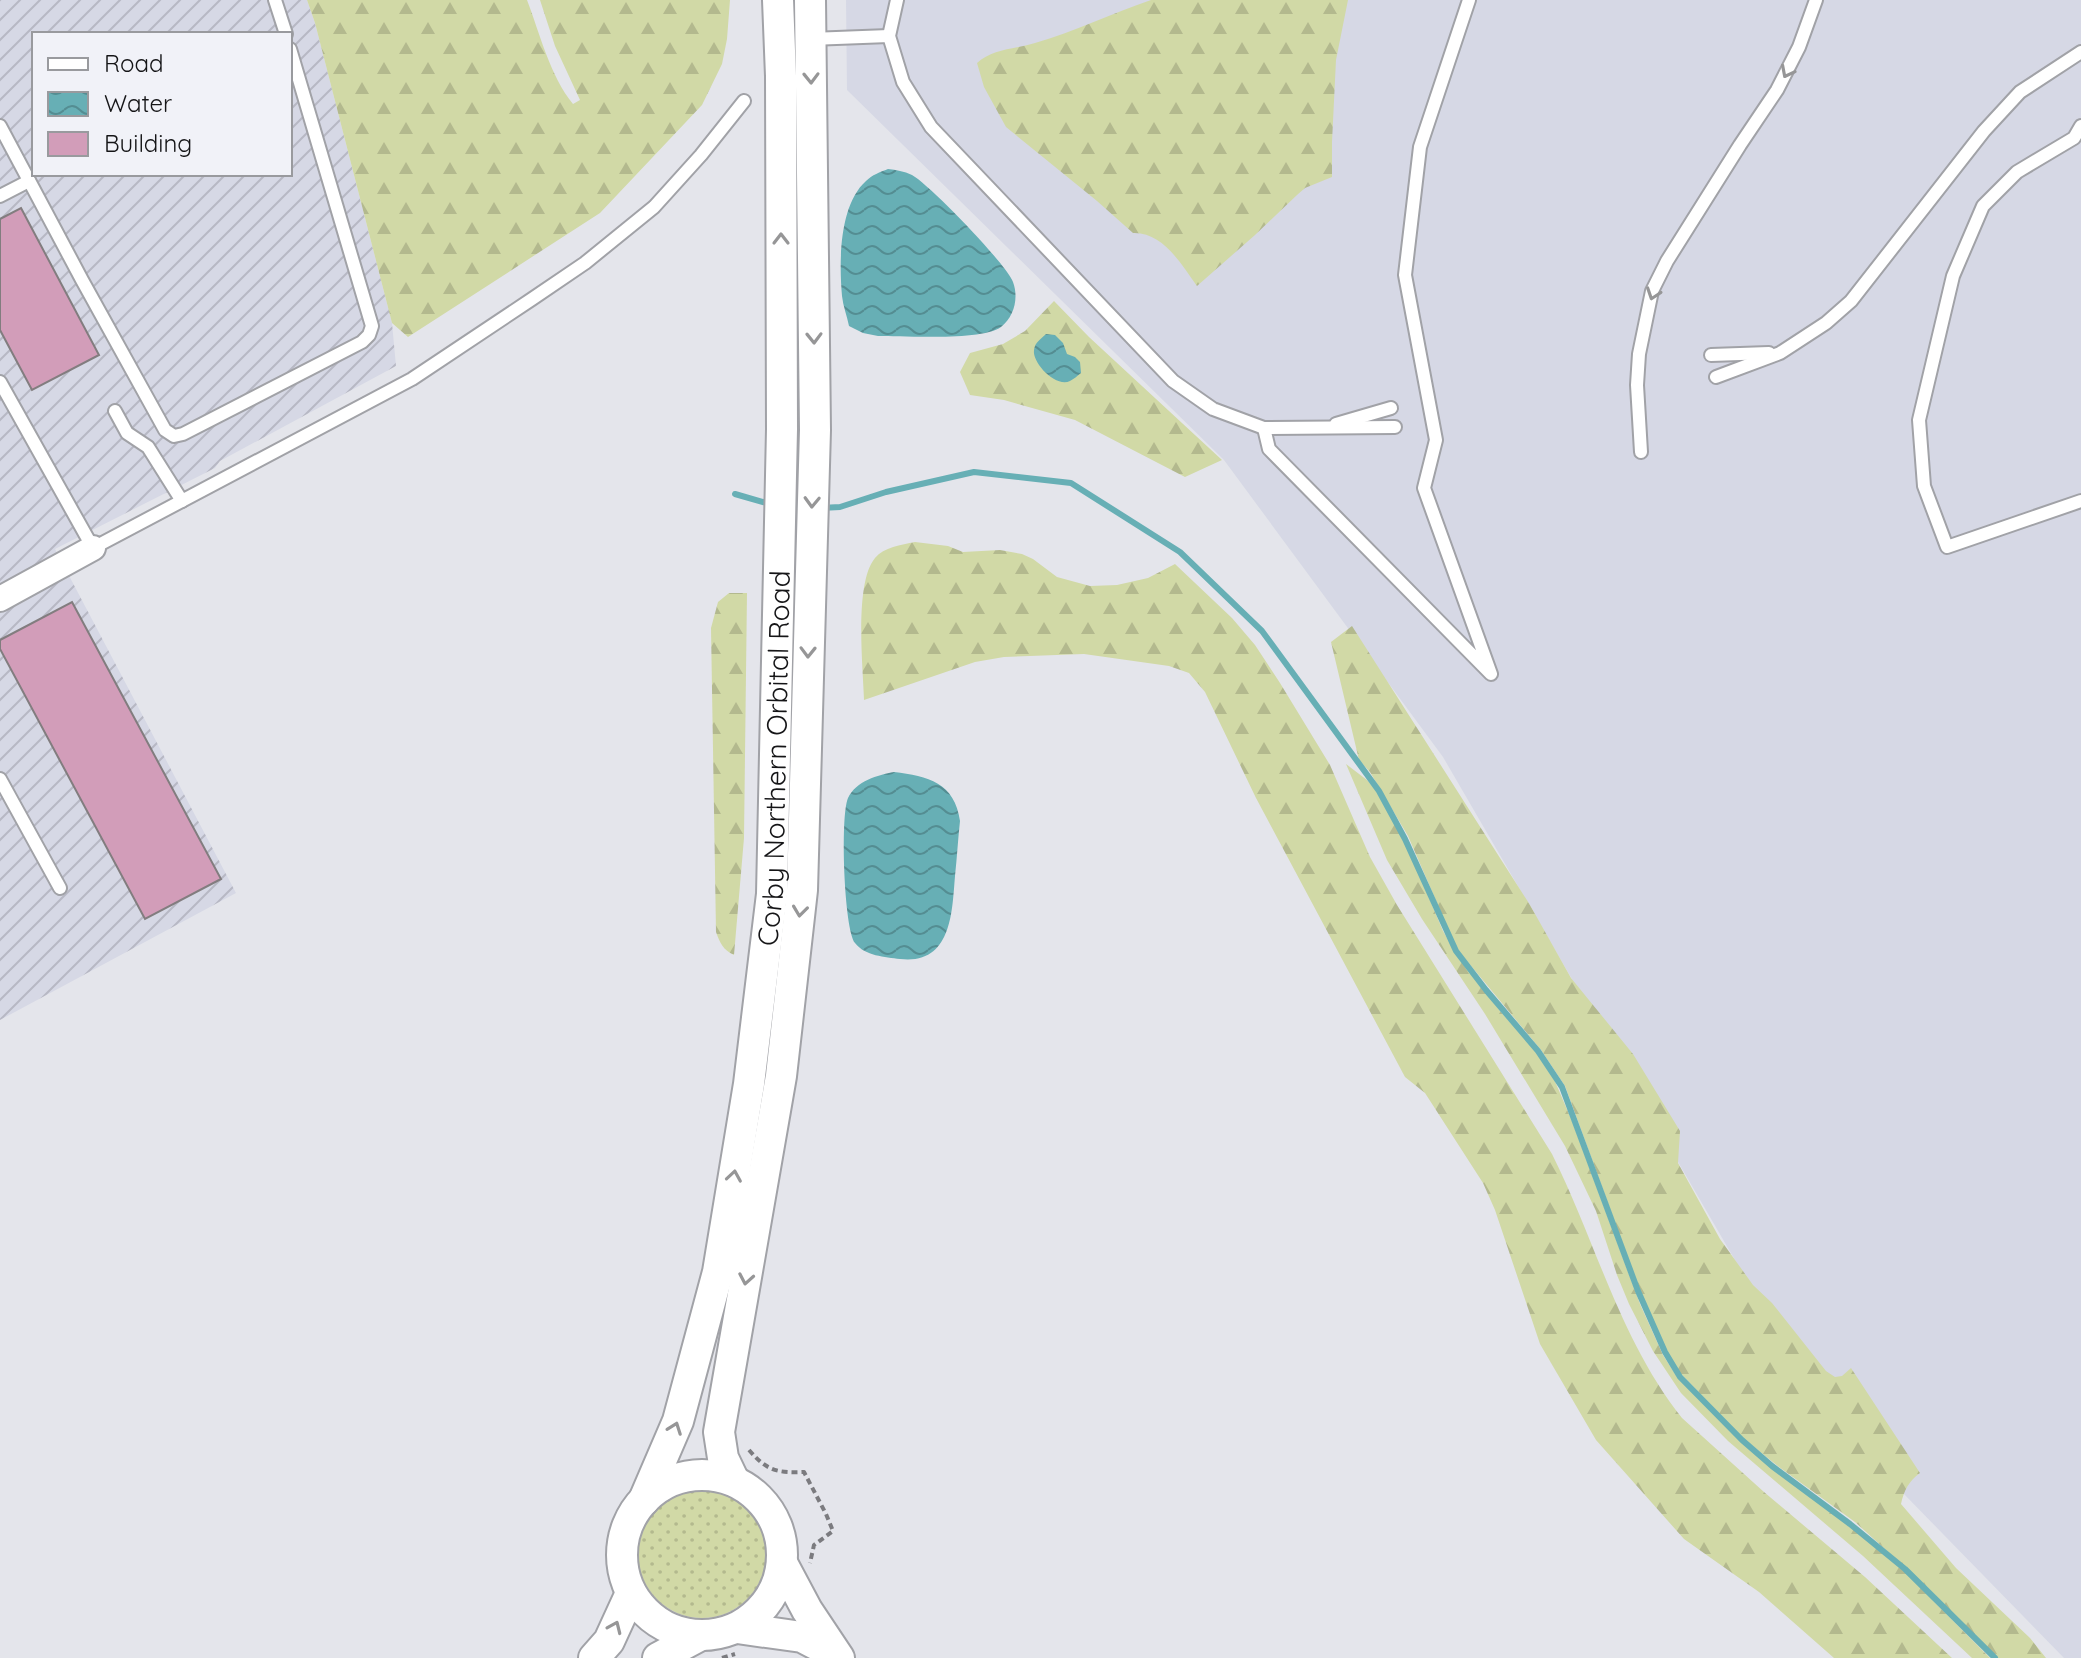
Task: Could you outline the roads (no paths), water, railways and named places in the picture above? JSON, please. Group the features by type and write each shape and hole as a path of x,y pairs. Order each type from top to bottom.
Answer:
{"street":[{"name":"Corby Northern Orbital Road","path":"644,1500 678,1421 718,1272 749,1084 772,894 782,429 778,0"},
{"name":"Corby Northern Orbital Road","path":"734,1481 723,1458 719,1432 781,1076 802,890 815,430 810,0"},
{"path":"0,599 93,548"},
{"path":"710,1475 734,1481 761,1500 774,1519 782,1541 782,1563 777,1584 766,1604 737,1628 725,1633 699,1636 672,1630 648,1615 631,1593 623,1568 623,1543 630,1520 644,1500 663,1485 686,1476 710,1475"},
{"path":"782,1563 838,1656"},
{"path":"594,1658 609,1641 631,1593"},
{"path":"737,1628 802,1637 838,1656"},
{"path":"658,1658 699,1636"}],"lane":[{"path":"275,0 285,32"},
{"path":"897,0 889,36 903,82 931,127 1173,381 1213,409 1264,428 1395,427"},
{"path":"1264,428 1269,449 1491,674 1424,488 1436,440 1405,275 1420,147 1469,0"},
{"path":"1641,452 1637,385 1639,354 1652,291 1667,261 1777,90 1799,47 1816,0"},
{"path":"810,39 889,36"},
{"path":"1716,377 1780,353 1826,323 1851,301 1984,131 2020,92 2081,52"},
{"path":"0,126 165,430 174,436 183,434 348,349 369,335 372,326 292,56"},
{"path":"0,382 93,548 412,379 585,263 654,207 744,101"},
{"path":"2081,126 2074,138 2017,172 1983,206 1953,276 1919,420 1924,486 1947,547 2081,501"},
{"path":"0,196 29,181"},
{"path":"1711,355 1780,353"},
{"path":"1321,428 1391,408"},
{"path":"115,411 127,433 148,447 182,501"},
{"path":"0,779 60,888"}],"water":[{"path":"888,169 909,174 934,193 1008,273 1015,288 1015,301 1012,313 1001,327 977,334 923,337 878,336 849,326 841,282 841,251 846,219 857,191 871,177"},
{"path":"1046,334 1055,335 1063,343 1067,354 1080,362 1081,373 1070,381 1052,378 1037,361 1035,347"},
{"path":"894,772 929,779 938,784 952,798 960,821 952,905 946,933 930,954 917,959 900,959 864,951 855,943 848,917 844,826 848,798 862,783"}],"waterway":[{"path":"821,508 840,507 886,492 974,472 1071,483 1180,552 1262,631 1379,791 1405,839 1456,951 1538,1051 1562,1087 1638,1291 1665,1352 1680,1377 1772,1466 1905,1569 1995,1658"},
{"path":"735,494 770,504"}]}
